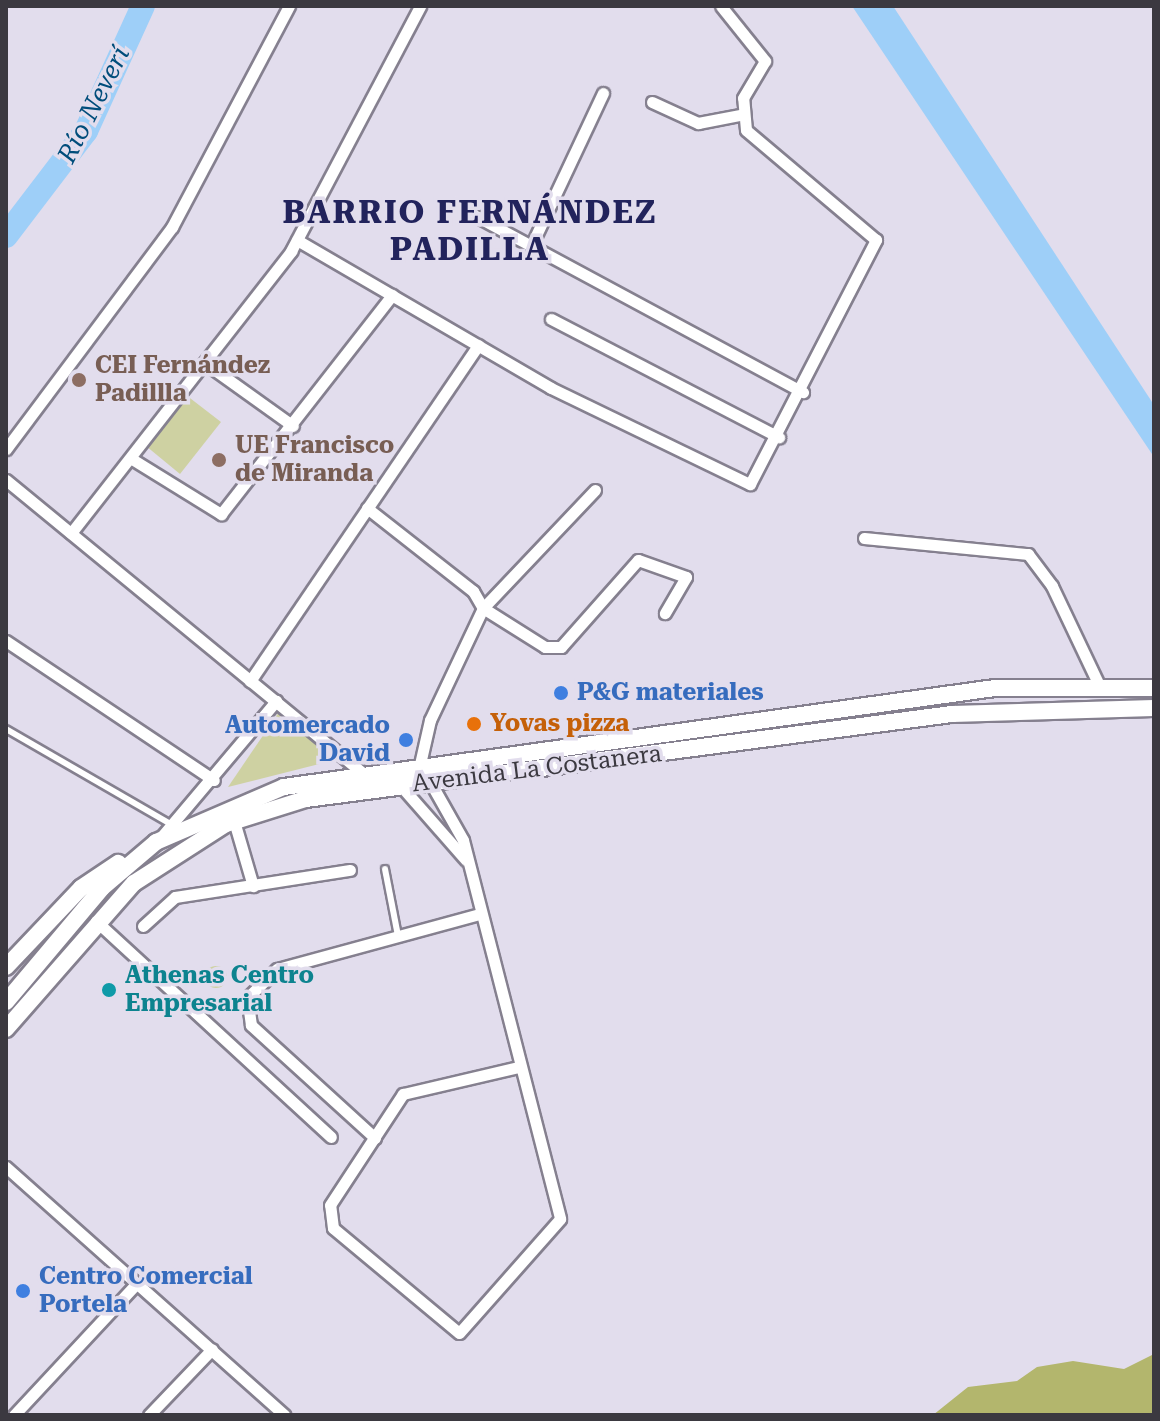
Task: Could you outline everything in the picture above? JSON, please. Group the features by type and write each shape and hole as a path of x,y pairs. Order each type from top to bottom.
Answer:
{"street":[{"path":"6,449 172,227 289,6"},
{"path":"71,533 132,459 297,240 420,6"},
{"path":"297,240 478,345 739,484 757,477 803,392 876,240 746,130 740,115 765,61 721,6"},
{"path":"531,246 603,93"},
{"path":"652,102 698,123 740,115"},
{"path":"472,214 803,392"},
{"path":"132,459 221,514 293,426 392,295"},
{"path":"551,319 779,437"},
{"path":"250,681 478,345"},
{"path":"205,363 293,426"},
{"path":"6,480 362,772"},
{"path":"518,1067 403,1094 328,1216 333,1228 459,1333 560,1219 518,1067 469,863 445,804 426,781 420,764 430,720 483,608 595,490"},
{"path":"367,508 473,591 483,608 545,647 561,647 638,560 686,577 665,613"},
{"path":"864,538 1028,554 1052,586 1099,685"},
{"path":"6,641 214,780"},
{"name":"Avenida La Costanera","path":"6,1002 102,888 152,846 259,795 362,772 995,688 1099,685 1154,688"},
{"path":"6,967 81,888 152,846 214,780 276,701"},
{"name":"Avenida La Costanera","path":"6,1029 96,920 164,860 234,821 306,799 952,714 1154,708"},
{"path":"401,786 469,863"},
{"path":"234,821 253,886"},
{"path":"143,926 175,897 350,870"},
{"path":"375,1138 244,1011 254,987 277,969 480,914"},
{"path":"96,920 331,1137"},
{"path":"6,1167 212,1349 278,1413"},
{"path":"14,1415 137,1283"},
{"path":"149,1415 212,1349"}],"lane":[{"path":"6,729 172,825"},
{"path":"385,869 398,936"}],"green space":[{"path":"186,395 221,422 180,474 146,446"},
{"path":"279,712 339,759 228,787"},
{"path":"216,966 224,969 227,977 224,985 216,988 208,985 205,977 208,969"},
{"path":"1154,1354 1154,1415 933,1415 968,1387 1017,1381 1037,1367 1073,1361 1124,1369"}],"water":[{"path":"852,6 893,6 1154,405 1154,457"}],"waterway":[{"name":"Río Neverí","path":"6,236 86,131 143,6"}],"place":[{"name":"CEI Fernández Padillla","path":"79,380"},
{"name":"UE Francisco de Miranda","path":"219,460"},
{"name":"P&G materiales","path":"561,693"},
{"name":"Yovas pizza","path":"474,724"},
{"name":"Automercado David","path":"406,740"},
{"name":"Athenas Centro Empresarial","path":"109,990"},
{"name":"Centro Comercial Portela","path":"23,1291"}],"district":[{"name":"BARRIO FERNÁNDEZ PADILLA","path":"470,232"}]}
